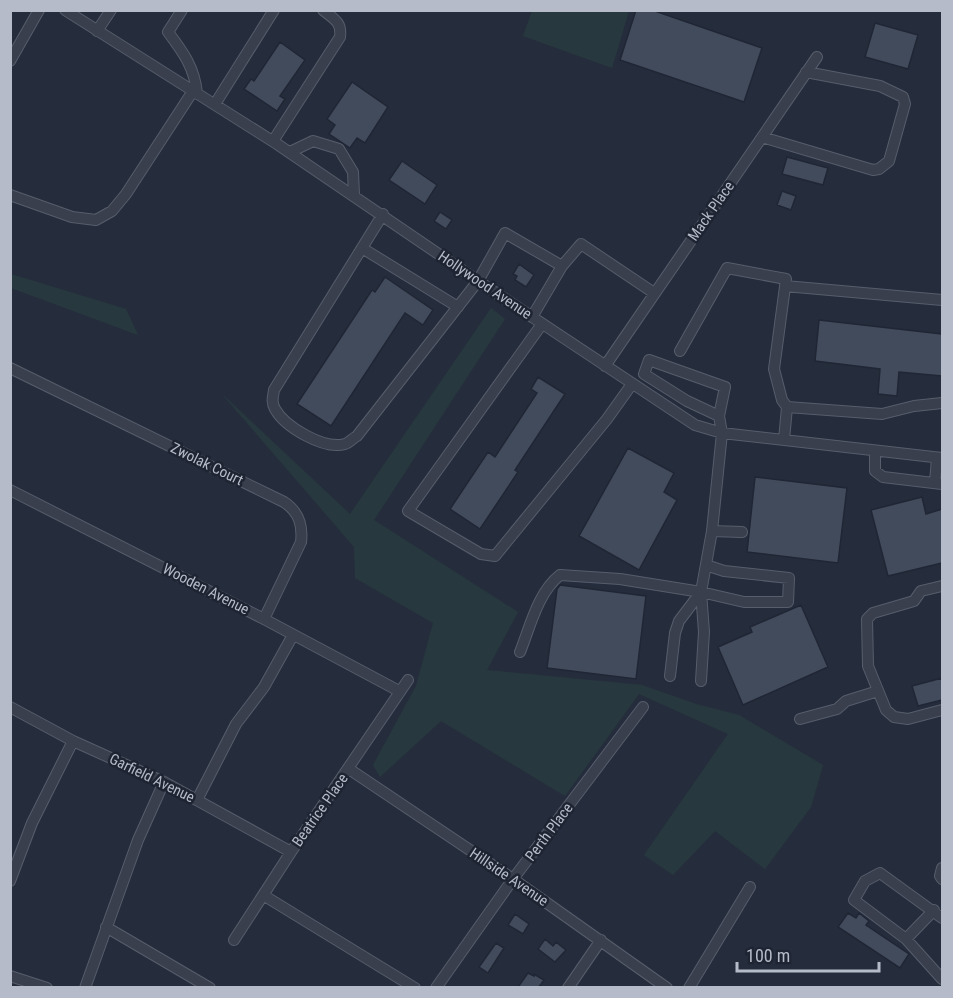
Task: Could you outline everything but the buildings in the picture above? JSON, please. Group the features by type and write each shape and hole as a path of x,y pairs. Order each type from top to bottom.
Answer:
{"street":[{"path":"10,61 39,10"},
{"name":"Hollywood Avenue","path":"65,10 291,152 478,281 695,424 722,433 940,458"},
{"path":"10,195 72,218 96,220 112,211 195,92 196,77 188,59 168,32 182,10"},
{"path":"215,104 274,10"},
{"path":"273,141 340,37 341,28 338,21 323,10"},
{"path":"97,31 107,12"},
{"name":"Mack Place","path":"605,366 817,57"},
{"path":"762,137 873,170 890,161 905,104 903,97 880,86 806,72"},
{"path":"291,152 313,141 339,149 353,172 354,195"},
{"path":"383,214 274,390 272,401 275,410 306,437 324,444 346,444 357,436 478,281 505,233 562,266"},
{"path":"532,317 562,266 581,244 654,293"},
{"path":"362,248 458,307"},
{"path":"680,351 727,268 786,279 774,369 782,400 787,407 784,440"},
{"path":"786,286 942,300"},
{"path":"542,324 408,511 481,554 495,556 607,419 632,384"},
{"path":"700,681 704,632 701,592 712,531 722,433 719,416 725,387 649,360 644,374 719,416"},
{"name":"Zwolak Court","path":"10,368 284,502 295,511 303,531 301,542 264,619"},
{"path":"787,407 882,414 914,406 942,403"},
{"path":"875,451 875,471 883,477 939,484 940,458"},
{"name":"Wooden Avenue","path":"10,490 264,619 399,691"},
{"path":"712,531 742,532"},
{"path":"520,652 542,598 561,575 620,579 701,592 744,602 788,602 789,578 724,571 706,565"},
{"path":"942,589 921,591 914,601 873,613 867,619 868,666 886,710 894,717 908,719 942,710"},
{"path":"670,676 675,633 679,621 701,592"},
{"path":"197,800 236,724 264,687 292,634"},
{"name":"Beatrice Place","path":"234,940 408,680"},
{"path":"800,719 837,709 846,701 878,691"},
{"name":"Garfield Avenue","path":"10,707 73,741 164,782 291,852"},
{"name":"Perth Place","path":"436,987 513,879 643,707"},
{"path":"10,881 32,823 73,741"},
{"name":"Hillside Avenue","path":"349,769 668,987"},
{"path":"85,987 138,840 164,782"},
{"path":"942,868 940,876 942,879"},
{"path":"906,939 938,914 880,873 865,880 854,900 906,939 942,979"},
{"path":"689,987 750,887"},
{"path":"263,895 415,987"},
{"path":"106,927 210,987"},
{"path":"568,987 601,940"},
{"path":"10,976 47,987"}],"shaded area":[{"path":"532,11 629,11 612,68 523,36"},
{"path":"11,274 126,309 138,335 11,288"},
{"path":"491,308 505,319 374,520 518,612 487,670 642,685 696,704 739,715 823,765 811,807 765,869 715,831 673,875 644,855 728,734 639,694 565,796 441,721 380,777 373,765 416,686 433,623 355,578 354,547 221,393 350,514"}]}
